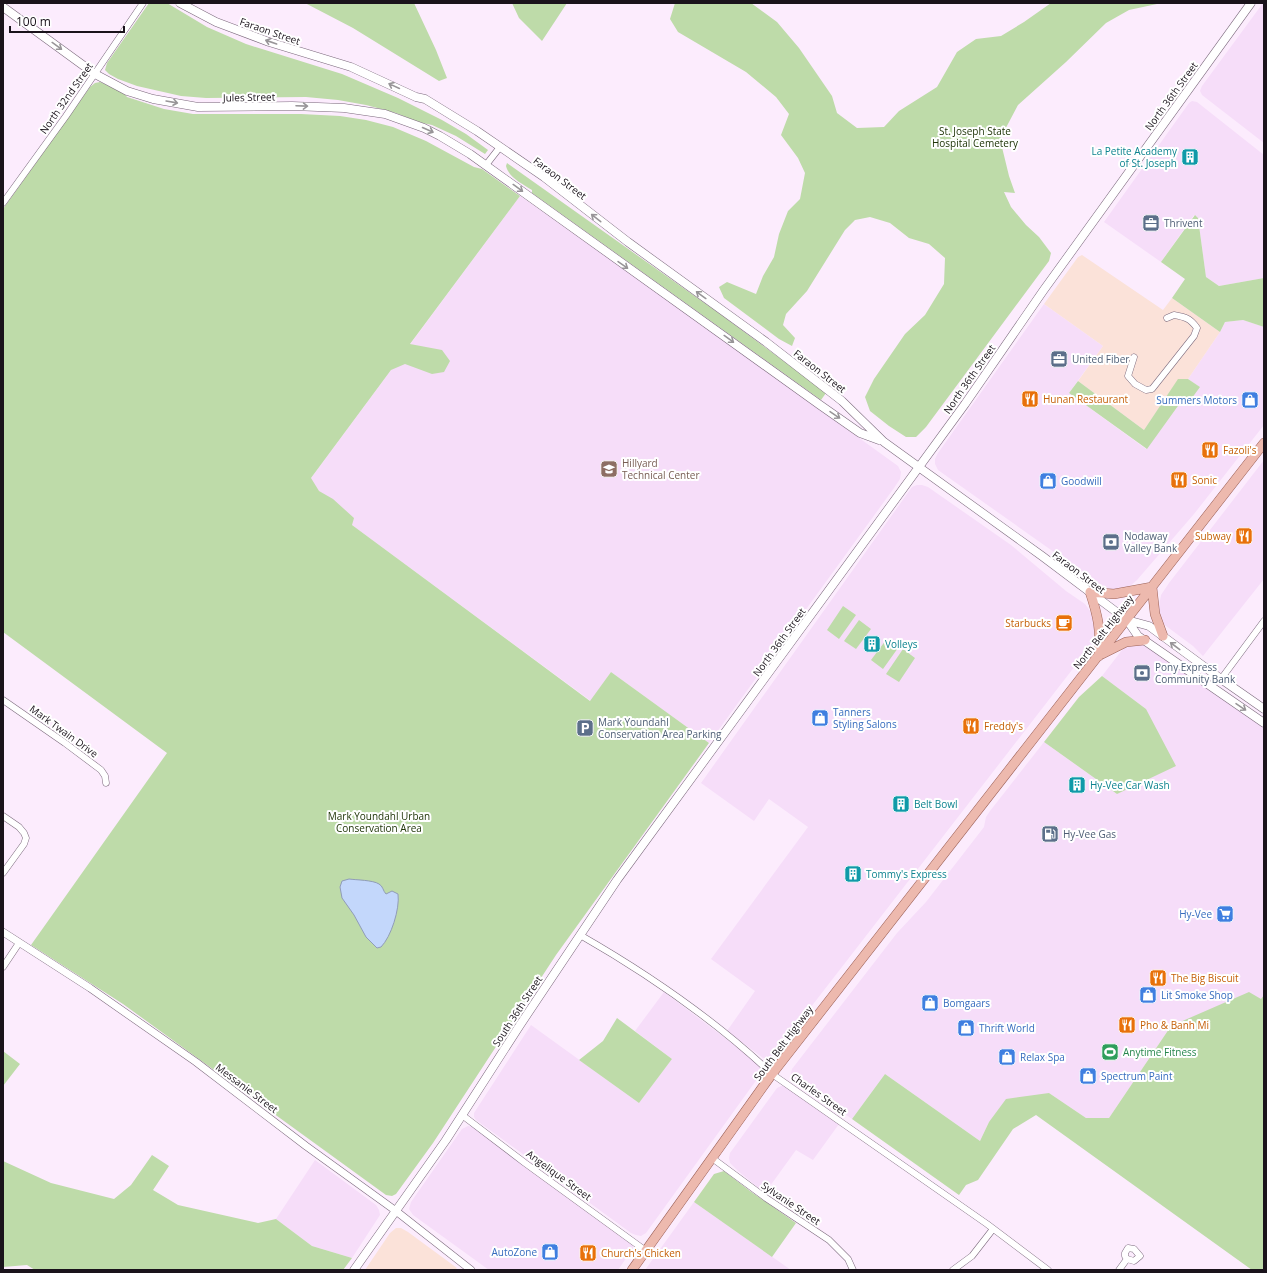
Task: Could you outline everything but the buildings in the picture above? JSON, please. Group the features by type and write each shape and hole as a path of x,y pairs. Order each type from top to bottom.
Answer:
{"main road":[{"name":"Faraon Street","path":"180,3 216,22 269,42 351,67 416,97 425,99 477,131 544,177 628,242 766,342 842,401 884,442 1127,620 1138,636 1264,723"},
{"name":"North 36th Street","path":"701,765 918,467 1251,3"},
{"name":"Jules Street","path":"3,7 95,74 127,91 153,99 198,107 292,106 344,108 385,114 424,128 440,136 486,165"},
{"name":"Faraon Street","path":"486,165 605,252 703,320 860,433 884,442"},
{"name":"North Belt Highway","path":"958,835 1264,443"},
{"path":"1145,640 1126,642 1099,656 1100,626 1090,592 1114,594 1152,587 1155,614 1163,636"},
{"name":"Faraon Street","path":"1127,620 1149,626 1264,709"},
{"name":"South 36th Street","path":"354,1270 446,1140 617,880 701,765"},
{"name":"South Belt Highway","path":"632,1270 772,1074 958,835"}],"street":[{"name":"North 32nd Street","path":"3,203 37,158 143,3"},
{"path":"486,165 500,147"},
{"path":"1134,357 1128,376 1135,384 1146,390 1152,389 1194,336 1197,328 1191,320 1183,317 1174,315 1167,318"},
{"path":"1221,679 1264,621"},
{"name":"Mark Twain Drive","path":"3,700 101,770 105,776 106,783"},
{"path":"3,816 19,827 26,838 24,844 3,873"},
{"name":"Messanie Street","path":"3,932 90,988 196,1062 306,1146 396,1211 471,1270"},
{"name":"Charles Street","path":"580,935 612,953 679,998 752,1055 772,1074 993,1229 1048,1270"},
{"path":"3,967 19,943"},
{"name":"Angelique Street","path":"462,1115 646,1251"},
{"name":"Sylvanie Street","path":"712,1158 766,1198 829,1240 848,1259 852,1270"},
{"path":"953,1270 972,1256 993,1229"},
{"path":"1119,1270 1127,1259"}],"shaded area":[{"path":"1263,3 1264,143 1202,95 1200,91 1202,86"},
{"path":"1192,101 1197,102 1264,155 1264,278 1219,286 1206,277 1198,218 1194,215 1161,262 1104,222 1189,103"},
{"name":"Hillyard Technical Center","path":"520,196 898,466 901,472 900,479 894,488 709,743 611,672 591,701 303,489"},
{"path":"1082,255 1163,310 1172,298 1220,332 1188,379 1178,380 1144,430 1078,381 1103,346 1044,304 1078,257"},
{"path":"1044,304 1103,346 1069,393 1146,449 1184,398 1200,387 1188,379 1220,332 1225,322 1243,320 1264,327 1264,425 1194,514 1137,580 1129,587 1113,590 1102,586 938,470 935,464 935,459 938,453"},
{"path":"1264,460 1264,579 1203,656 1193,646 1162,623 1158,611 1161,595"},
{"path":"917,485 928,487 1011,545 1066,591 1085,604 1095,621 1092,644 773,1056 763,1058 727,1031 755,991 711,959 808,827 769,799 754,821 701,783 912,487"},
{"path":"1142,642 1264,726 1264,995 1261,999 1171,1026 1109,1118 1086,1118 1049,1093 989,1122 980,1141 885,1074 852,1119 793,1078 791,1073 792,1069 897,933 926,902 984,827 986,817 990,811 1044,742 1117,794 1146,709 1102,676 1128,644"},
{"path":"664,992 756,1062 761,1071 760,1075 646,1233 641,1236 631,1233 476,1120 474,1113 531,1025 639,1103 672,1059 635,1031"},
{"path":"787,1086 839,1124 813,1160 796,1150 765,1193 738,1171 730,1163 729,1158 730,1153 777,1088"},
{"path":"468,1126 474,1127 632,1244 633,1248 618,1270 489,1270 413,1215 409,1209 411,1202 462,1129"},
{"path":"315,1160 376,1205 379,1210 380,1215 352,1258 312,1246 276,1219"},
{"path":"694,1202 791,1270 645,1270"},
{"path":"396,1228 401,1228 408,1232 457,1268 455,1270 365,1270 390,1233"}],"green space":[{"path":"149,3 167,3 207,27 246,44 342,74 398,98 442,120 466,134 488,150 485,154 456,136 432,125 366,105 338,100 306,97 206,98 181,96 137,86 118,79 105,70 107,63"},
{"path":"305,3 414,3 436,50 447,78 439,81 353,28"},
{"path":"512,3 567,3 542,41 519,18"},
{"name":"St. Joseph State Hospital Cemetery","path":"675,3 751,3 777,22 799,48 832,96 837,113 857,128 884,127 899,111 937,87 957,52 976,39 1001,36 1051,3 1184,3 1157,4 1129,10 1106,23 1066,62 1018,105 1000,139 1009,176 1015,193 1004,192 1011,207 1026,225 1039,237 1051,253 1049,261 926,427 916,437 906,437 870,411 865,397 874,379 905,334 925,315 944,284 945,258 929,244 909,238 890,223 870,217 855,220 845,230 807,291 786,314 783,325 795,338 792,346 779,339 724,298 719,287 727,282 756,294 763,276 774,257 779,234 788,211 800,199 805,173 798,158 781,135 789,114 776,97 746,72 678,32 670,19"},
{"name":"Mark Youndahl Urban Conservation Area","path":"100,82 123,92 127,97 164,109 193,114 301,114 340,116 366,120 393,127 426,141 474,167 482,169 520,196 410,344 442,350 450,361 444,372 432,374 405,364 391,370 311,478 319,491 333,499 354,518 352,525 590,701 611,672 709,743 556,955 433,1143 396,1194 392,1196 386,1195 123,1004 31,945 167,753 3,632 3,209 90,87 95,83"},
{"path":"507,163 720,314 808,379 826,393 821,400 532,193 532,190 510,174 506,166"},
{"path":"1195,215 1198,218 1206,277 1219,286 1264,278 1264,327 1243,320 1225,322 1220,332 1172,298 1185,279 1161,262"},
{"path":"1178,379 1188,379 1200,387 1189,402 1183,399 1147,449 1069,393 1078,381 1144,430"},
{"path":"843,606 856,615 839,639 827,630"},
{"path":"859,620 871,629 856,649 844,641"},
{"path":"886,640 898,648 883,669 871,660"},
{"path":"903,649 915,658 899,682 886,674"},
{"path":"1102,676 1146,709 1176,766 1117,794 1044,742 1079,697"},
{"path":"1249,992 1261,999 1264,995 1264,1270 1252,1270 1036,1115 1013,1129 978,1180 966,1185 959,1195 852,1119 885,1074 980,1141 989,1122 1006,1099 1049,1093 1086,1118 1109,1118 1171,1026"},
{"path":"617,1018 672,1059 639,1103 579,1060 603,1041"},
{"path":"3,1051 20,1064 3,1086"},
{"path":"152,1155 169,1166 153,1190 178,1205 258,1223 276,1219 312,1246 352,1258 343,1270 35,1270 27,1265 3,1267 3,1161 51,1183 114,1199 131,1185"},
{"path":"724,1171 796,1223 772,1257 694,1202 714,1174"}],"water":[{"path":"349,879 376,883 381,886 386,894 392,891 398,894 398,907 394,922 388,937 381,947 377,948 366,937 354,915 342,898 340,887 342,881"}],"place":[{"name":"La Petite Academy of St. Joseph","path":"1190,157"},
{"name":"Thrivent","path":"1151,223"},
{"name":"United Fiber","path":"1059,359"},
{"name":"Hunan Restaurant","path":"1030,399"},
{"name":"Summers Motors","path":"1250,400"},
{"name":"Fazoli's","path":"1210,450"},
{"name":"Hillyard Technical Center","path":"609,469"},
{"name":"Sonic","path":"1179,480"},
{"name":"Goodwill","path":"1048,481"},
{"name":"Subway","path":"1244,536"},
{"name":"Nodaway Valley Bank","path":"1111,542"},
{"name":"Starbucks","path":"1064,623"},
{"name":"Volleys","path":"872,644"},
{"name":"Pony Express Community Bank","path":"1142,673"},
{"name":"Tanners Styling Salons","path":"820,718"},
{"name":"Freddy's","path":"971,726"},
{"name":"Mark Youndahl Conservation Area Parking","path":"585,728"},
{"name":"Hy-Vee Car Wash","path":"1077,785"},
{"name":"Belt Bowl","path":"901,804"},
{"name":"Hy-Vee Gas","path":"1050,834"},
{"name":"Tommy's Express","path":"853,874"},
{"name":"Hy-Vee","path":"1225,914"},
{"name":"The Big Biscuit","path":"1158,978"},
{"name":"Lit Smoke Shop","path":"1148,995"},
{"name":"Bomgaars","path":"930,1003"},
{"name":"Pho & Banh Mi","path":"1127,1025"},
{"name":"Thrift World","path":"966,1028"},
{"name":"Anytime Fitness","path":"1110,1052"},
{"name":"Relax Spa","path":"1007,1057"},
{"name":"Spectrum Paint","path":"1088,1076"},
{"name":"AutoZone","path":"550,1252"},
{"name":"Church's Chicken","path":"588,1253"}]}
